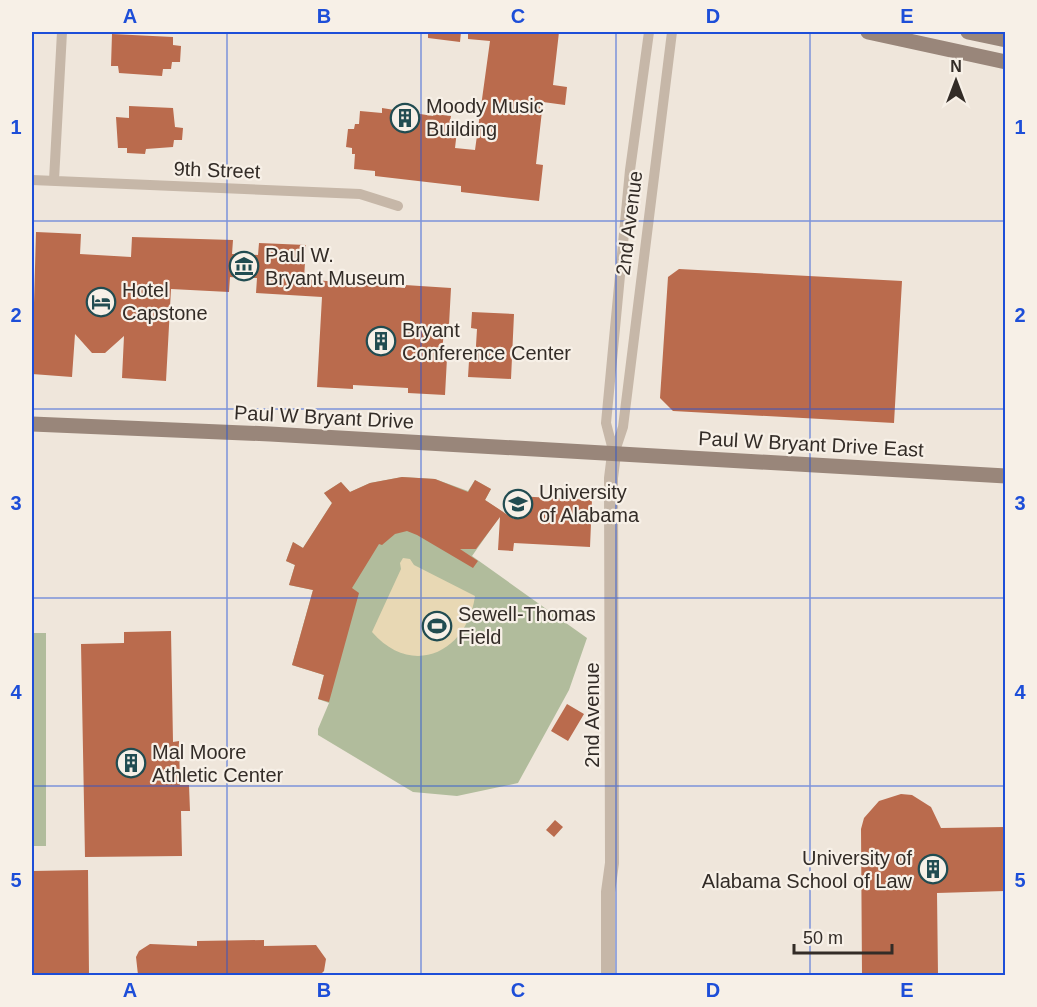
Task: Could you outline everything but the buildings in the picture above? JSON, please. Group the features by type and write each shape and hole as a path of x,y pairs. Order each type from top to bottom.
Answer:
{"main road":[{"path":"868,32 1005,62"},
{"path":"968,32 1005,40"},
{"name":"Paul W Bryant Drive","path":"32,424 614,454"},
{"name":"Paul W Bryant Drive East","path":"614,454 1005,476"}],"street":[{"path":"54,180 62,32"},
{"name":"2nd Avenue","path":"614,454 606,423 630,170 649,32"},
{"name":"2nd Avenue","path":"608,975 608,892 612,863 611,478 614,454 623,427 672,32"},
{"name":"9th Street","path":"32,180 360,194 398,206"}],"green space":[{"name":"Sewell-Thomas Field","path":"402,477 435,479 468,491 475,480 491,489 485,500 503,512 472,556 587,638 569,690 518,783 457,796 413,792 318,735 318,729 329,703 318,699 324,675 292,665 313,590 289,585 295,565 286,561 293,542 303,548 332,503 324,493 341,482 350,492 370,483"},
{"path":"32,633 46,633 46,846 32,846"}],"sand":[{"path":"403,558 410,559 414,565 475,596 470,616 461,632 449,645 436,653 420,656 404,654 388,646 372,632 401,569 400,563"}],"place":[{"name":"Moody Music Building","path":"405,118"},
{"name":"Paul W. Bryant Museum","path":"244,266"},
{"name":"Hotel Capstone","path":"101,302"},
{"name":"Bryant Conference Center","path":"381,341"},
{"name":"University of Alabama","path":"518,504"},
{"name":"Sewell-Thomas Field","path":"437,626"},
{"name":"Mal Moore Athletic Center","path":"131,763"},
{"name":"University of Alabama School of Law","path":"933,869"}]}
